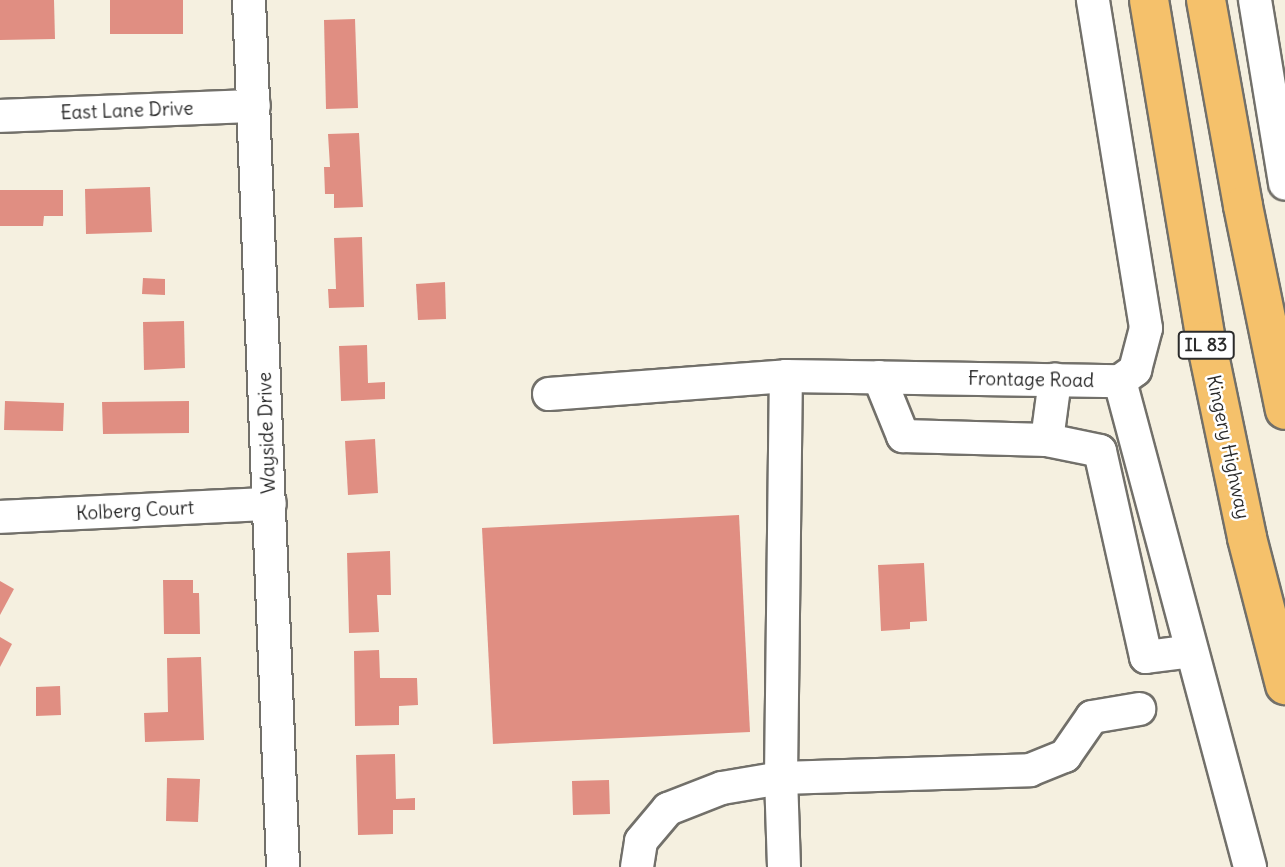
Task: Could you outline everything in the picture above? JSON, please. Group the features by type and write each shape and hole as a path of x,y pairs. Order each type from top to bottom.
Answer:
{"highway":[{"name":"Kingery Highway","path":"1149,0 1206,341 1247,538 1285,685"},
{"path":"1206,0 1243,206 1285,410"}],"street":[{"name":"Wayside Drive","path":"249,0 283,867"},
{"name":"Frontage Road","path":"549,394 786,376 1120,381 1135,370 1146,328 1093,0"},
{"path":"1255,0 1284,177"},
{"name":"East Lane Drive","path":"0,116 254,106"},
{"path":"784,867 780,778 786,376"},
{"path":"879,377 903,436 1047,440 1100,451 1146,657 1192,651"},
{"path":"1047,440 1055,380"},
{"path":"1120,381 1251,867"},
{"name":"Kolberg Court","path":"0,517 270,504"},
{"path":"637,867 641,841 668,809 722,788 780,778 1030,770 1065,756 1092,716 1139,709"}],"building":[{"path":"0,0 54,0 55,39 0,40"},
{"path":"110,0 183,0 183,34 110,34"},
{"path":"355,19 358,108 326,109 324,20"},
{"path":"359,133 363,207 334,208 334,194 325,194 324,167 330,167 328,134"},
{"path":"150,187 152,232 86,234 85,189"},
{"path":"0,190 63,190 63,216 44,216 43,226 0,226"},
{"path":"362,237 364,307 329,308 328,289 336,289 334,238"},
{"path":"143,278 165,279 165,295 142,294"},
{"path":"445,282 446,319 418,320 416,284"},
{"path":"184,321 185,368 144,370 143,322"},
{"path":"367,345 368,383 385,382 385,399 341,401 339,346"},
{"path":"5,401 64,403 63,431 4,430"},
{"path":"189,401 189,433 103,434 102,402"},
{"path":"375,439 378,493 348,495 345,441"},
{"path":"739,515 750,732 493,744 482,528"},
{"path":"390,551 391,595 377,595 379,632 349,633 347,553"},
{"path":"924,563 927,621 910,622 910,629 881,631 878,565"},
{"path":"163,580 193,580 193,593 199,593 200,634 164,634"},
{"path":"0,581 14,589 0,615"},
{"path":"0,637 12,644 0,667"},
{"path":"379,650 380,678 417,678 418,705 399,706 399,725 355,726 354,651"},
{"path":"201,657 204,740 145,742 144,713 168,712 167,658"},
{"path":"60,686 61,715 36,716 36,687"},
{"path":"395,754 396,799 415,798 415,810 393,810 393,834 358,835 356,755"},
{"path":"167,778 200,779 198,822 166,821"},
{"path":"609,780 610,814 573,815 572,781"}]}
